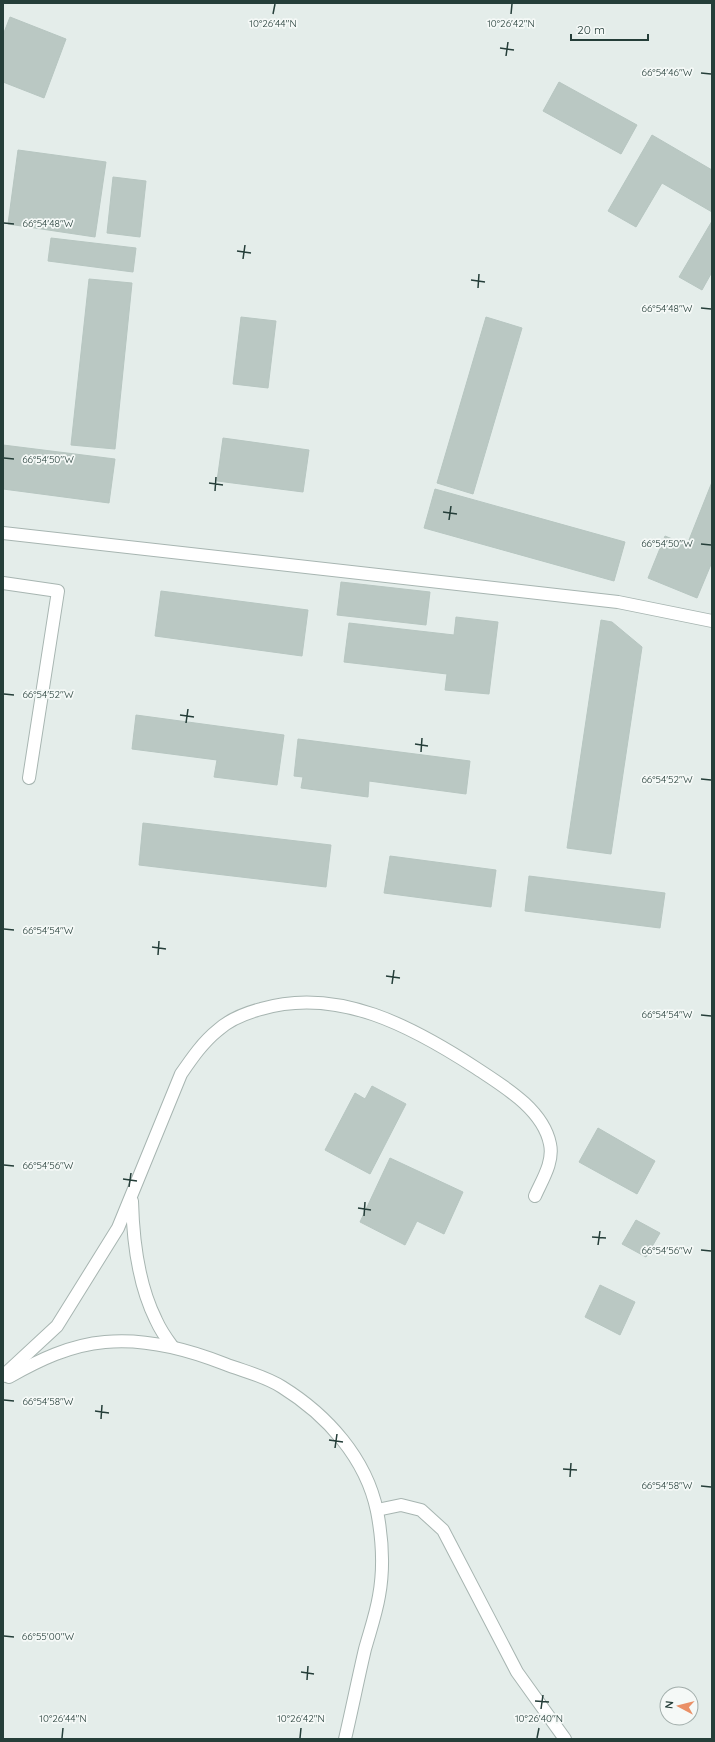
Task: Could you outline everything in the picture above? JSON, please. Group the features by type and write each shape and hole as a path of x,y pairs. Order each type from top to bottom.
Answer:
{"street":[{"path":"3,533 618,602 712,621"},
{"path":"3,583 58,591 28,778"},
{"path":"3,1376 57,1326 118,1228 132,1198 182,1074 197,1052 218,1029 245,1014 276,1004 304,1001 367,1011 400,1025 442,1046 491,1077 527,1105 542,1124 550,1145 549,1164 535,1196"},
{"path":"132,1198 133,1231 143,1284 155,1319 172,1346"},
{"path":"3,1380 61,1351 84,1345 105,1342 133,1341 172,1346 207,1357 281,1386 326,1421 346,1443 366,1479 377,1510 381,1537 379,1594 345,1739"},
{"path":"377,1510 401,1505 421,1510 443,1530 517,1672 565,1739"}],"building":[{"path":"10,17 66,39 44,98 3,82 3,35"},
{"path":"559,82 637,125 621,154 543,111"},
{"path":"652,135 712,170 712,212 662,183 636,227 608,211"},
{"path":"18,150 106,162 95,237 8,224"},
{"path":"113,177 146,181 140,237 107,233"},
{"path":"712,221 712,272 702,290 679,277"},
{"path":"51,238 136,248 133,272 48,261"},
{"path":"89,279 132,283 115,449 71,445"},
{"path":"241,317 276,321 268,388 233,384"},
{"path":"486,317 522,328 473,494 437,483"},
{"path":"223,438 309,450 303,492 217,481"},
{"path":"3,445 115,459 109,503 3,489"},
{"path":"712,482 712,562 697,598 648,578 665,536 687,545"},
{"path":"435,489 625,542 614,581 424,528"},
{"path":"341,582 430,592 426,625 337,615"},
{"path":"161,591 308,610 302,656 155,636"},
{"path":"456,617 498,622 489,694 445,690 447,674 344,662 349,623 454,635"},
{"path":"601,620 612,622 642,647 611,854 567,848"},
{"path":"136,715 284,735 277,785 214,777 217,760 132,749"},
{"path":"298,739 470,761 466,794 369,781 368,797 301,788 303,777 294,776"},
{"path":"143,823 331,845 326,887 139,865"},
{"path":"390,856 496,870 491,907 384,893"},
{"path":"529,876 665,893 660,928 525,911"},
{"path":"372,1086 406,1104 370,1174 325,1150 355,1093 365,1099"},
{"path":"598,1128 655,1161 637,1194 579,1162"},
{"path":"390,1158 463,1192 444,1234 417,1221 405,1245 360,1222"},
{"path":"636,1220 660,1233 646,1257 622,1244"},
{"path":"600,1285 635,1302 620,1335 585,1317"}]}
